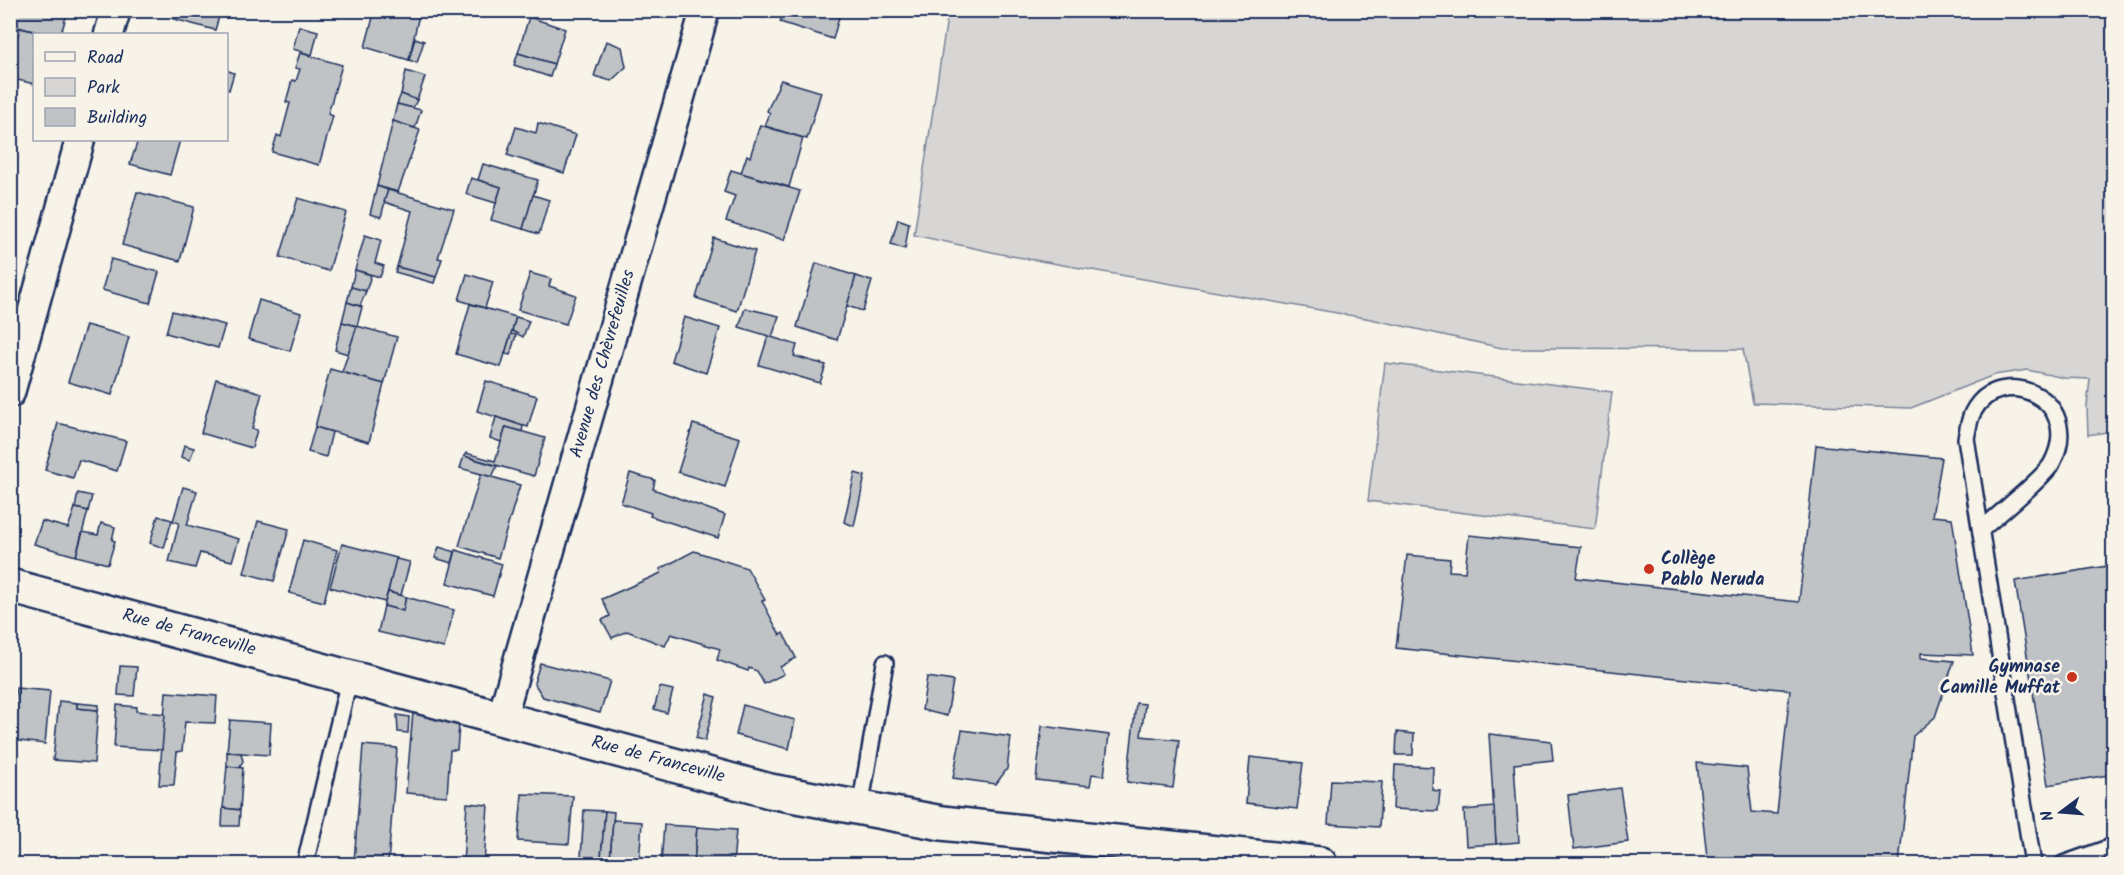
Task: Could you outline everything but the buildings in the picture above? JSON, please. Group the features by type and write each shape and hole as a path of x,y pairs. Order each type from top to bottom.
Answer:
{"street":[{"path":"109,33 116,10"},
{"name":"Avenue des Chèvrefeuilles","path":"502,717 705,10"},
{"path":"10,393 80,141"},
{"name":"Rue de Franceville","path":"10,586 770,790 942,824 1320,864"}],"lane":[{"path":"1981,530 2051,465 2061,438 2056,412 2037,393 2013,388 1990,394 1974,411 1966,438 2033,864"},
{"path":"860,808 885,663"},
{"path":"305,864 350,676"},
{"path":"2063,864 2114,846"}],"green space":[{"path":"948,11 2113,11 2113,431 2088,435 2087,406 2090,379 2064,378 2027,370 1994,375 1911,408 1753,403 1743,349 1502,348 1371,319 1001,254 914,235"},
{"path":"1385,363 1612,392 1595,529 1368,501"}],"place":[{"name":"Collège Pablo Neruda","path":"1649,569"},
{"name":"Gymnase Camille Muffat","path":"2072,677"}]}
